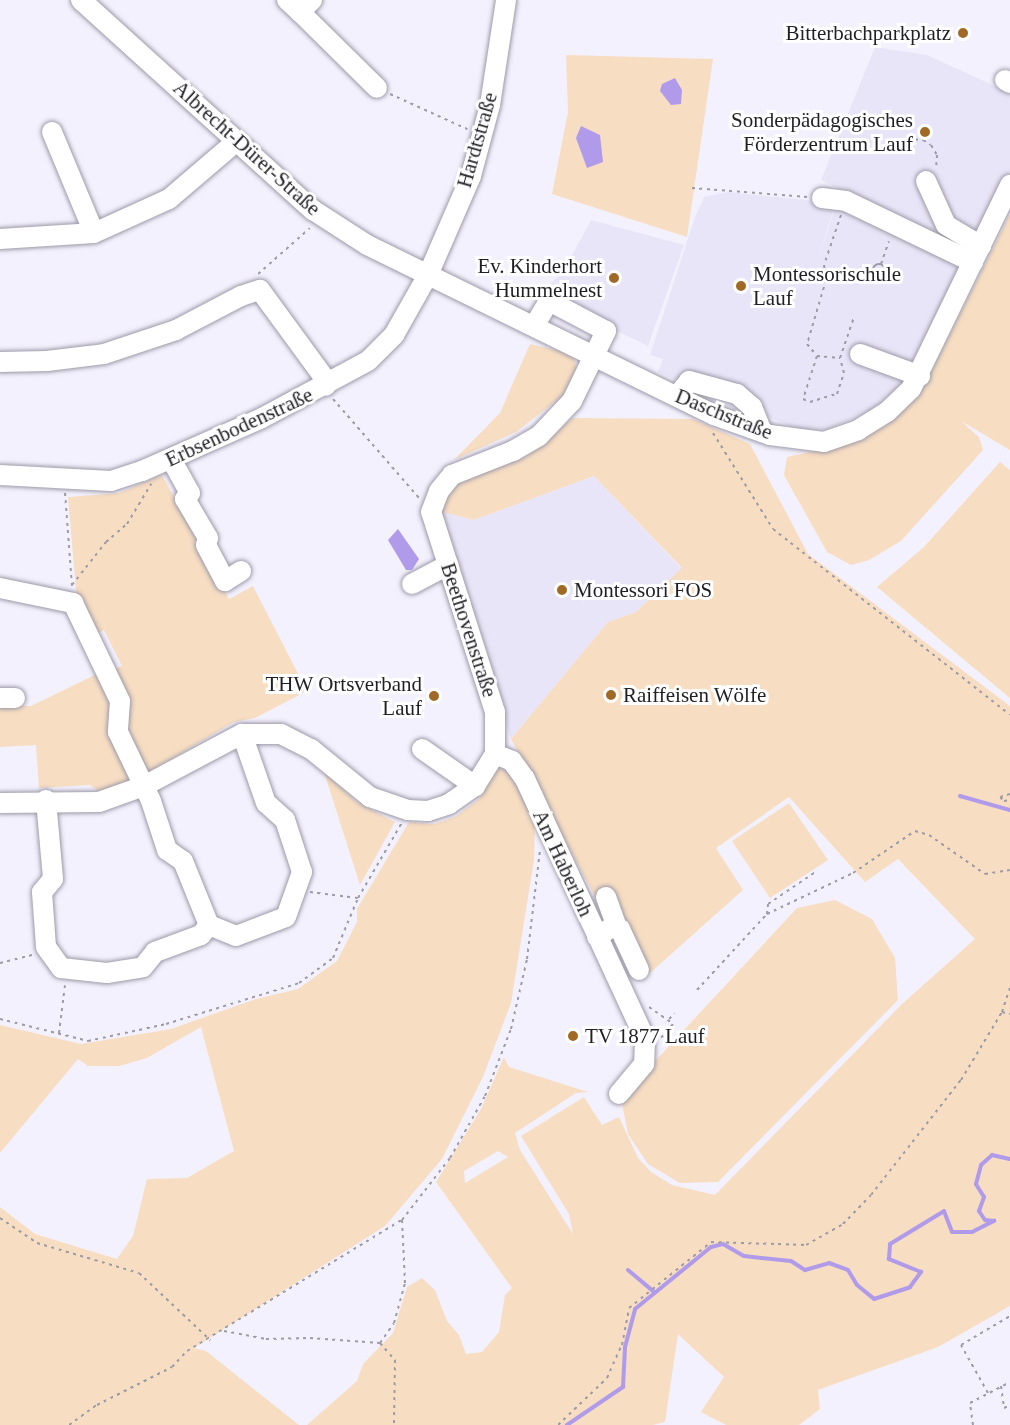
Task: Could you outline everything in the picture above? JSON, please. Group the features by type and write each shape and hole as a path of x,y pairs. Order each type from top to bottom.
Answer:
{"street":[{"name":"Albrecht-Dürer-Straße","path":"81,0 319,214 366,245 428,275"},
{"name":"Hardtstraße","path":"428,275 471,177 490,105 506,0"},
{"path":"300,4 377,88"},
{"path":"52,132 94,233"},
{"path":"0,239 94,233 169,199 237,141"},
{"path":"926,181 945,225 977,254"},
{"name":"Daschstraße","path":"428,275 676,396 762,432 824,442 858,430 887,412 921,376 1010,184"},
{"path":"822,198 846,201 895,224 977,254"},
{"name":"Erbsenbodenstraße","path":"0,475 64,481 111,481 171,459 326,386 368,362 394,335 428,275"},
{"path":"0,362 46,361 104,354 176,330 241,296 260,290 323,376 326,386"},
{"path":"432,512 439,491 452,475 513,451 538,436 572,401 606,331 549,301 534,326"},
{"path":"860,354 921,376"},
{"path":"676,396 689,381 737,394 752,406 762,432"},
{"path":"171,459 190,493 185,499 208,538 206,545 225,580 241,571"},
{"name":"Beethovenstraße","path":"432,512 495,712 495,754"},
{"path":"412,584 448,565"},
{"path":"0,588 73,594 120,701 118,732 144,786 168,850 183,861 209,925 236,936 286,917 302,872 285,820 266,803 242,734"},
{"path":"0,803 46,800 99,802 144,786 242,734 281,734 311,748 370,797 408,810 428,811 449,804 475,786 495,754"},
{"path":"422,749 475,786"},
{"name":"Am Haberloh","path":"495,754 512,761 525,780 618,983 632,1004 647,1051 644,1064 619,1095"},
{"path":"46,800 53,879 42,892 46,947 61,968 106,973 143,967 155,952 201,935 209,925"},
{"path":"606,897 617,927 639,970"},
{"path":"597,937 617,927"}],"path":[{"path":"377,88 481,135"},
{"path":"900,139 923,140 937,155 936,171 926,181"},
{"path":"692,188 822,198"},
{"path":"840,358 817,356 807,344 826,280 824,265 846,201"},
{"path":"260,290 256,275 285,253 319,214"},
{"path":"881,264 886,272 877,276 873,268 881,264 895,224"},
{"path":"817,356 803,399 810,402 837,394 844,373 840,358 854,317"},
{"path":"326,386 329,395 432,512"},
{"path":"712,431 773,529 1010,715"},
{"path":"73,594 106,542 127,524 151,484 153,467"},
{"path":"64,481 73,594"},
{"path":"1010,794 1000,797 1010,800"},
{"path":"0,1019 88,1041 166,1024 298,983 333,958 358,898 408,810"},
{"path":"71,1425 72,1421 172,1367 187,1351 210,1340 402,1220 450,1158 485,1096 511,1029 526,959 544,823"},
{"path":"697,990 767,914 853,873 915,831 929,835 985,874 1010,870"},
{"path":"767,914 768,904 817,871"},
{"path":"296,888 358,898"},
{"path":"0,963 29,957 46,947"},
{"path":"59,1033 67,969"},
{"path":"558,1425 598,1390 622,1345 629,1308 711,1242 806,1245 843,1224 871,1195 961,1080 1002,1012 1010,987"},
{"path":"1002,1012 1010,1014"},
{"path":"668,1020 675,1013"},
{"path":"0,1218 37,1243 139,1274 210,1340"},
{"path":"380,1343 394,1323 405,1283 402,1220"},
{"path":"988,1393 961,1345 1010,1316"},
{"path":"224,1331 266,1340 310,1338 380,1343 395,1360 394,1425"},
{"path":"973,1425 970,1403 1010,1382"},
{"path":"1001,1386 1004,1408 1010,1405"}],"shaded area":[{"name":"Sonderpädagogisches Förderzentrum Lauf","path":"875,47 927,55 1010,93 1010,171 972,252 821,180"},
{"path":"566,55 713,59 687,237 552,194 568,112"},
{"path":"675,78 682,90 681,104 671,105 660,91 662,84"},
{"path":"581,126 600,135 603,162 587,168 576,138"},
{"path":"728,192 826,202 834,208 813,276 835,208 961,266 917,363 894,391 869,412 827,429 803,431 658,372 663,359 650,355 695,217 704,197"},
{"path":"1010,214 1010,450 961,421 979,437 983,450 901,541 869,560 851,565 827,552 784,475 787,457 855,442 882,426 919,396"},
{"name":"Ev. Kinderhort Hummelnest","path":"591,220 684,245 648,346 544,296 549,285 563,272"},
{"path":"530,344 573,354 577,370 564,395 516,432 454,460 500,413"},
{"path":"573,418 693,419 750,444 808,554 1010,706 1010,1306 938,1347 818,1390 820,1409 799,1425 726,1425 701,1412 724,1377 678,1334 665,1422 653,1425 307,1425 357,1381 363,1364 393,1333 407,1287 422,1278 435,1290 447,1321 459,1335 466,1354 482,1352 499,1332 505,1295 512,1288 436,1182 481,1109 504,1057 509,1067 588,1092 576,1093 515,1133 520,1150 573,1234 569,1214 521,1136 584,1097 602,1125 619,1117 638,1158 651,1172 672,1185 715,1195 902,1004 975,939 898,859 865,882 789,797 716,848 743,890 650,973 633,968 511,739 608,622 636,612 682,568 594,476 474,520 442,512 448,491 461,481 525,457","holes":["498,1151 508,1157 465,1183 464,1171"]},
{"path":"1000,462 1010,470 1010,698 877,587 924,547"},
{"path":"162,475 229,599 253,586 307,691 255,718 234,722 149,772 143,769 123,731 114,669 122,666 104,630 98,633 77,601 68,497 119,493"},
{"name":"Montessori FOS","path":"594,476 682,569 636,612 608,622 511,739 442,512 474,520"},
{"path":"398,529 419,559 412,570 406,570 388,540"},
{"path":"101,672 115,703 132,776 128,784 98,791 90,785 39,788 36,745 0,747 0,706 31,706"},
{"path":"497,768 508,770 535,821 534,860 511,1003 483,1077 442,1159 385,1226 194,1348 206,1351 299,1425 0,1425 0,1207 35,1234 117,1259 133,1236 147,1179 187,1178 234,1151 201,1027 147,1058 119,1066 88,1066 78,1059 0,1153 0,1025 81,1044 171,1029 256,999 298,989 337,961 357,922 357,909 409,822 434,824 455,817 479,799"},
{"path":"324,772 358,803 395,822 360,885"},
{"path":"789,803 828,860 770,898 732,841"},
{"path":"835,900 872,919 895,958 898,1000 718,1182 680,1183 648,1164 628,1134 621,1098 797,908"}],"waterway":[{"path":"960,796 1010,810"},
{"path":"567,1425 623,1387 625,1347 635,1309 711,1247 723,1244 744,1256 791,1261 805,1270 829,1263 848,1270 857,1285 874,1299 910,1287 921,1272 889,1259 890,1244 944,1211 952,1232 972,1232 994,1221 985,1220 979,1211 984,1197 976,1184 981,1165 992,1155 1010,1159"},
{"path":"628,1270 654,1292"}],"place":[{"name":"Bitterbachparkplatz","path":"963,33"},
{"name":"Sonderpädagogisches Förderzentrum Lauf","path":"925,132"},
{"name":"Ev. Kinderhort Hummelnest","path":"614,278"},
{"name":"Montessorischule Lauf","path":"741,286"},
{"name":"Montessori FOS","path":"562,590"},
{"name":"Raiffeisen Wölfe","path":"611,695"},
{"name":"THW Ortsverband Lauf","path":"434,696"},
{"name":"TV 1877 Lauf","path":"573,1036"}]}
